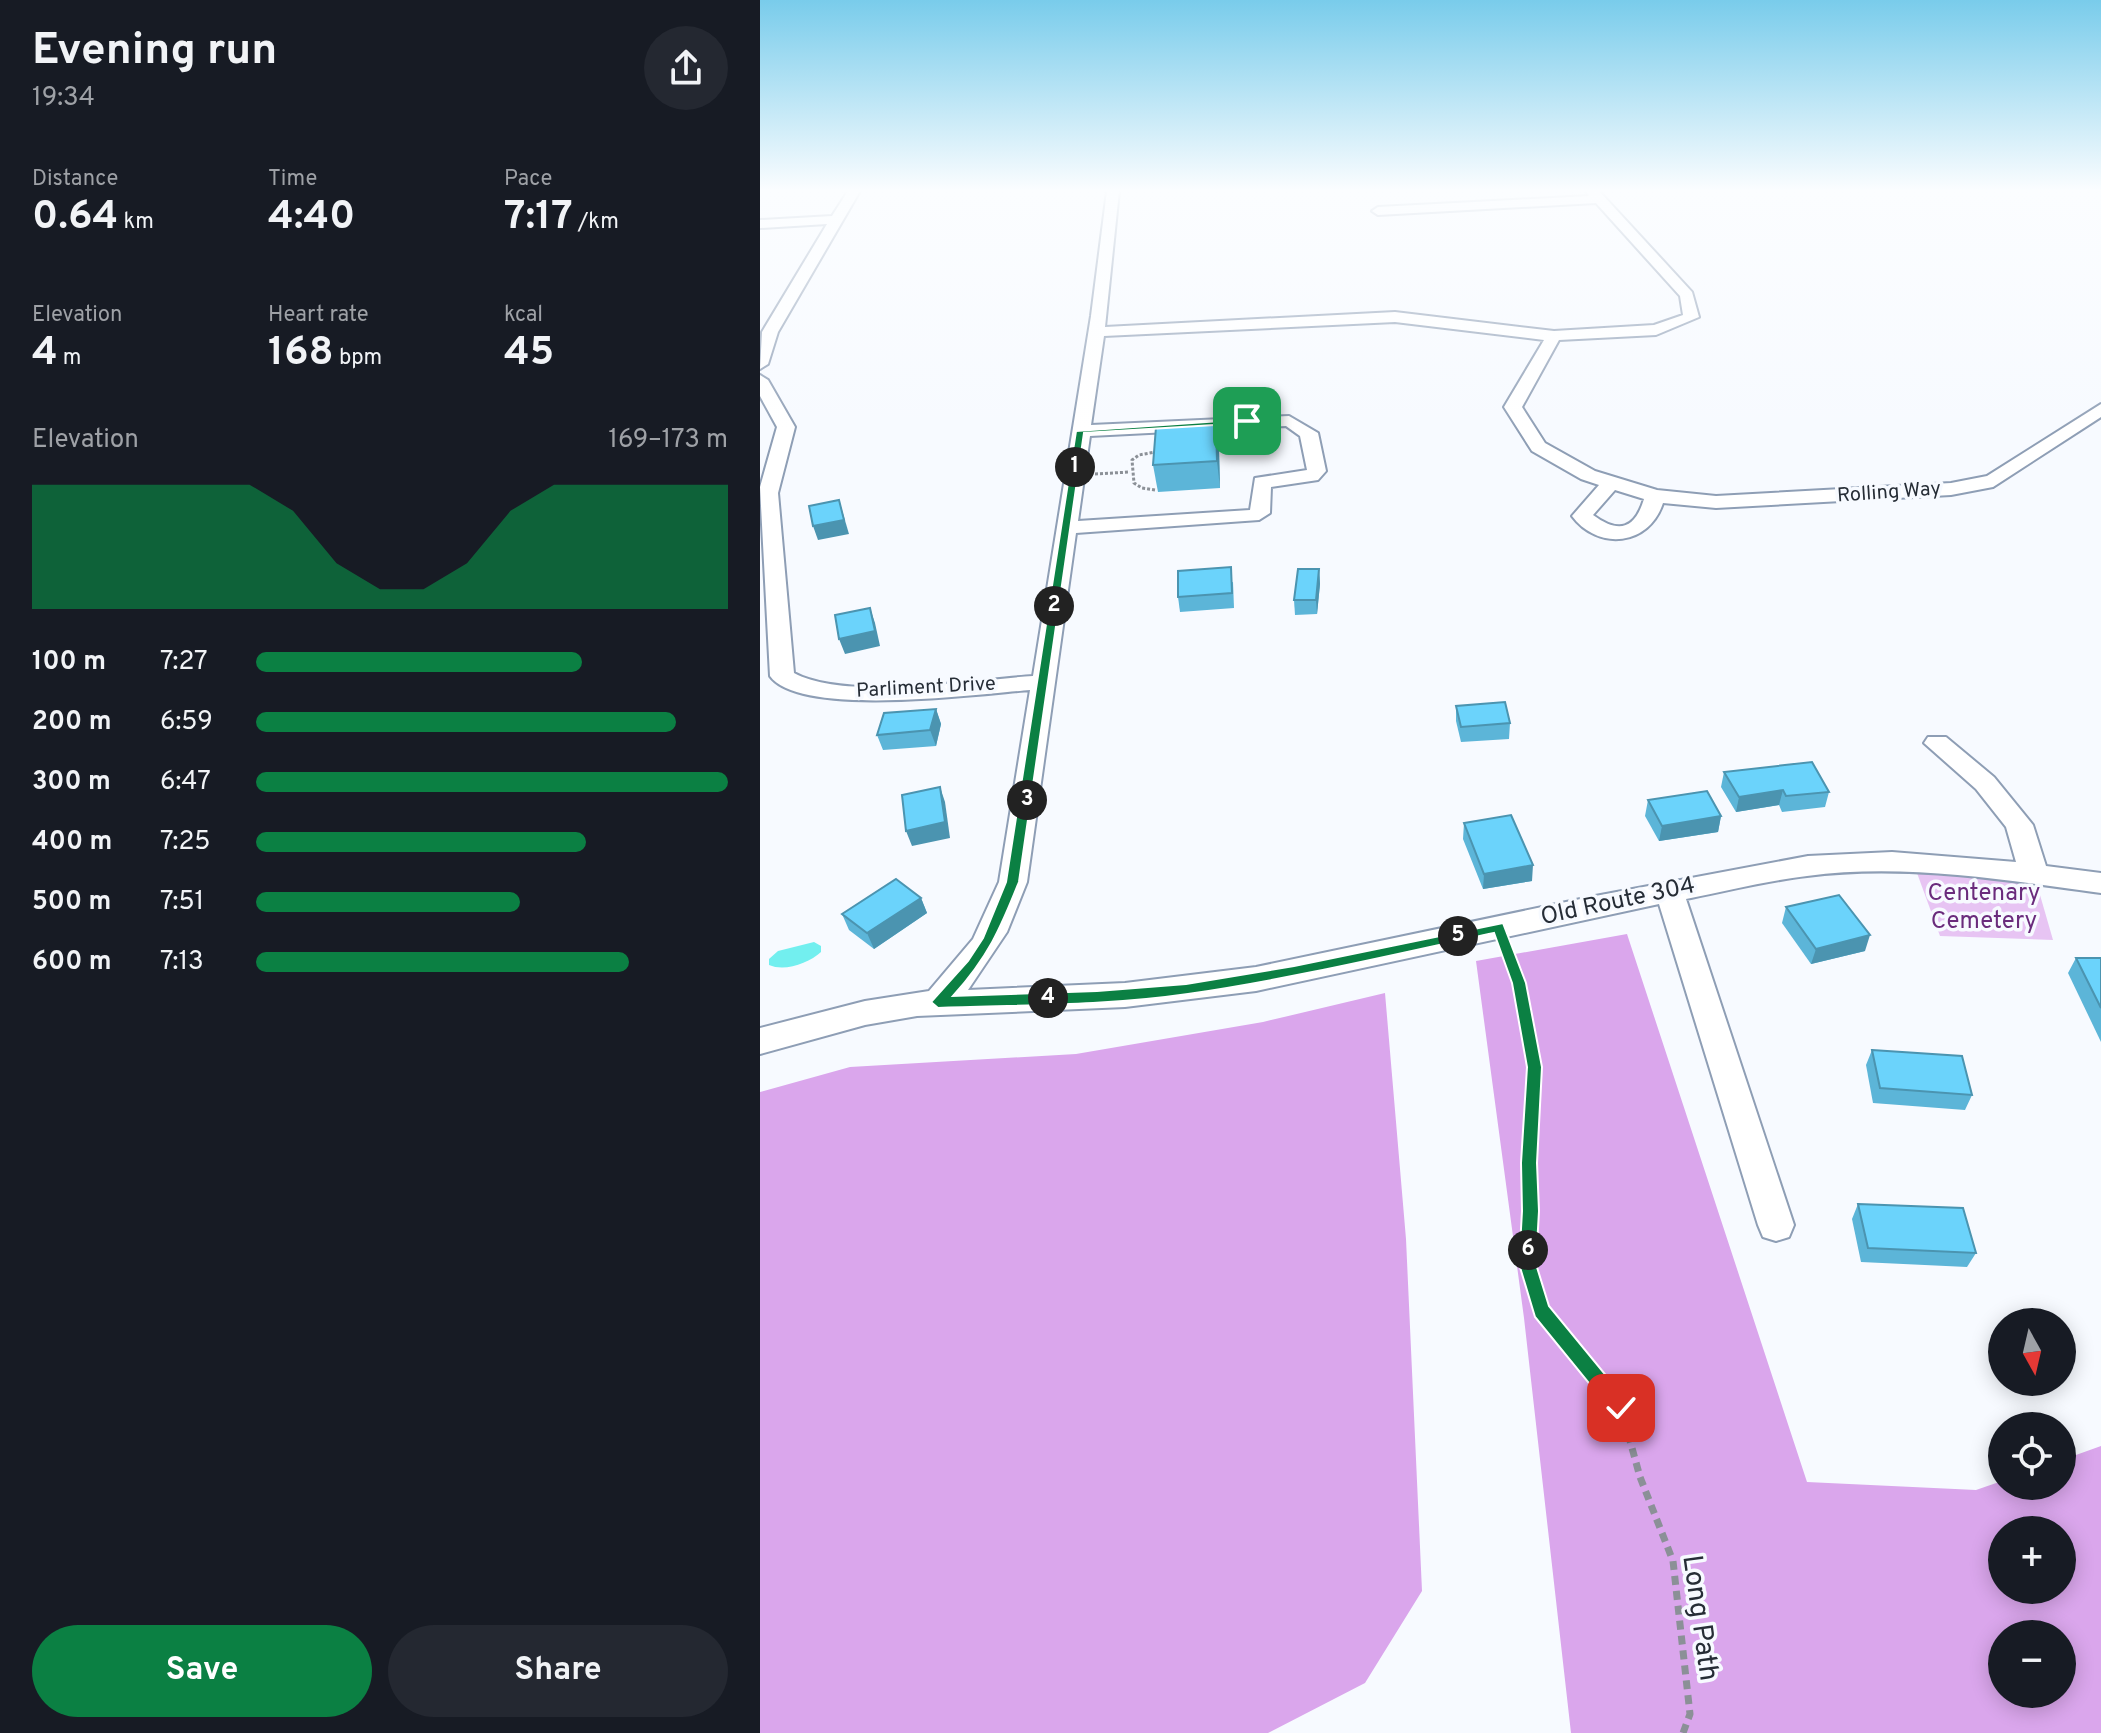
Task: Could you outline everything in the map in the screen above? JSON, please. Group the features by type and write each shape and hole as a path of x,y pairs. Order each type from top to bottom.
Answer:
{"street":[{"path":"760,364 770,332 806,272"},
{"path":"938,1002 981,953 996,928 1010,893 1103,272"},
{"path":"1096,332 1382,317 1414,317 1554,336 1656,330 1691,317 1687,295 1666,272"},
{"name":"Rolling Way","path":"1554,336 1513,407 1538,447 1588,475 1655,496 1716,502 1951,489 1993,481 2101,409"},
{"name":"Parliment Drive","path":"760,380 786,427 768,493 782,676 806,689 880,694 1043,682"},
{"path":"1066,528 1252,516 1260,513 1262,482 1311,476 1317,471 1309,433 1289,421 1081,431"},
{"path":"2078,424 2101,432"},
{"path":"1612,482 1582,516 1590,526 1608,532 1632,530 1645,522 1655,496"},
{"path":"1937,743 1985,783 2019,825 2034,874"},
{"name":"Old Route 304","path":"760,1041 865,1013 938,1002 1097,997 1186,989 1281,974 1669,891 1808,866 1892,862 1977,867 2101,883"},
{"path":"1669,891 1776,1225"}],"path":[{"path":"1155,490 1140,490 1134,485 1130,472 1132,460 1139,455 1162,451"},
{"path":"1074,475 1130,472"},
{"name":"Long Path","path":"1499,927 1519,983 1535,1067 1529,1163 1531,1211 1528,1264 1542,1311 1621,1408 1640,1477 1673,1561 1690,1714 1683,1733"}],"green space":[{"name":"Centenary Cemetery","path":"1917,873 2036,881 2053,940 1940,936"}],"shaded area":[{"path":"1627,934 1807,1482 1976,1490 1988,1486 1988,1500 2076,1500 2076,1455 2101,1446 2101,1733 1571,1733 1524,1318 1476,961"},
{"path":"1385,993 1406,1239 1422,1591 1365,1683 1268,1733 760,1733 760,1092 850,1067 1076,1054 1263,1022"}],"water":[{"path":"814,942 821,946 821,952 810,960 789,967 769,965 769,959 778,951"}],"building":[{"path":"1216,424 1217,461 1153,465 1156,427"},
{"path":"839,500 844,520 813,526 809,506"},
{"path":"1231,567 1232,593 1178,597 1178,571"},
{"path":"1298,569 1319,569 1316,600 1294,600"},
{"path":"870,608 875,631 839,639 835,615"},
{"path":"1505,702 1510,723 1461,727 1456,706"},
{"path":"936,709 930,730 877,735 884,713"},
{"path":"1812,762 1829,792 1786,796 1783,790 1739,797 1724,772"},
{"path":"940,787 945,822 906,831 902,795"},
{"path":"1707,791 1721,816 1662,826 1648,800"},
{"path":"1511,815 1533,865 1484,874 1464,823"},
{"path":"896,879 921,898 867,933 842,914"},
{"path":"1839,895 1870,935 1816,949 1786,907"},
{"path":"2076,958 2101,958 2101,1008"},
{"path":"1872,1050 1962,1056 1972,1095 1880,1088"},
{"path":"1858,1204 1963,1208 1976,1253 1868,1248"}],"route":[{"path":"1247,421 1081,431 1013,882 989,939 973,964 938,1002 1097,997 1186,989 1256,979 1499,927 1519,983 1535,1067 1529,1163 1531,1211 1528,1264 1542,1311 1621,1408"}]}
